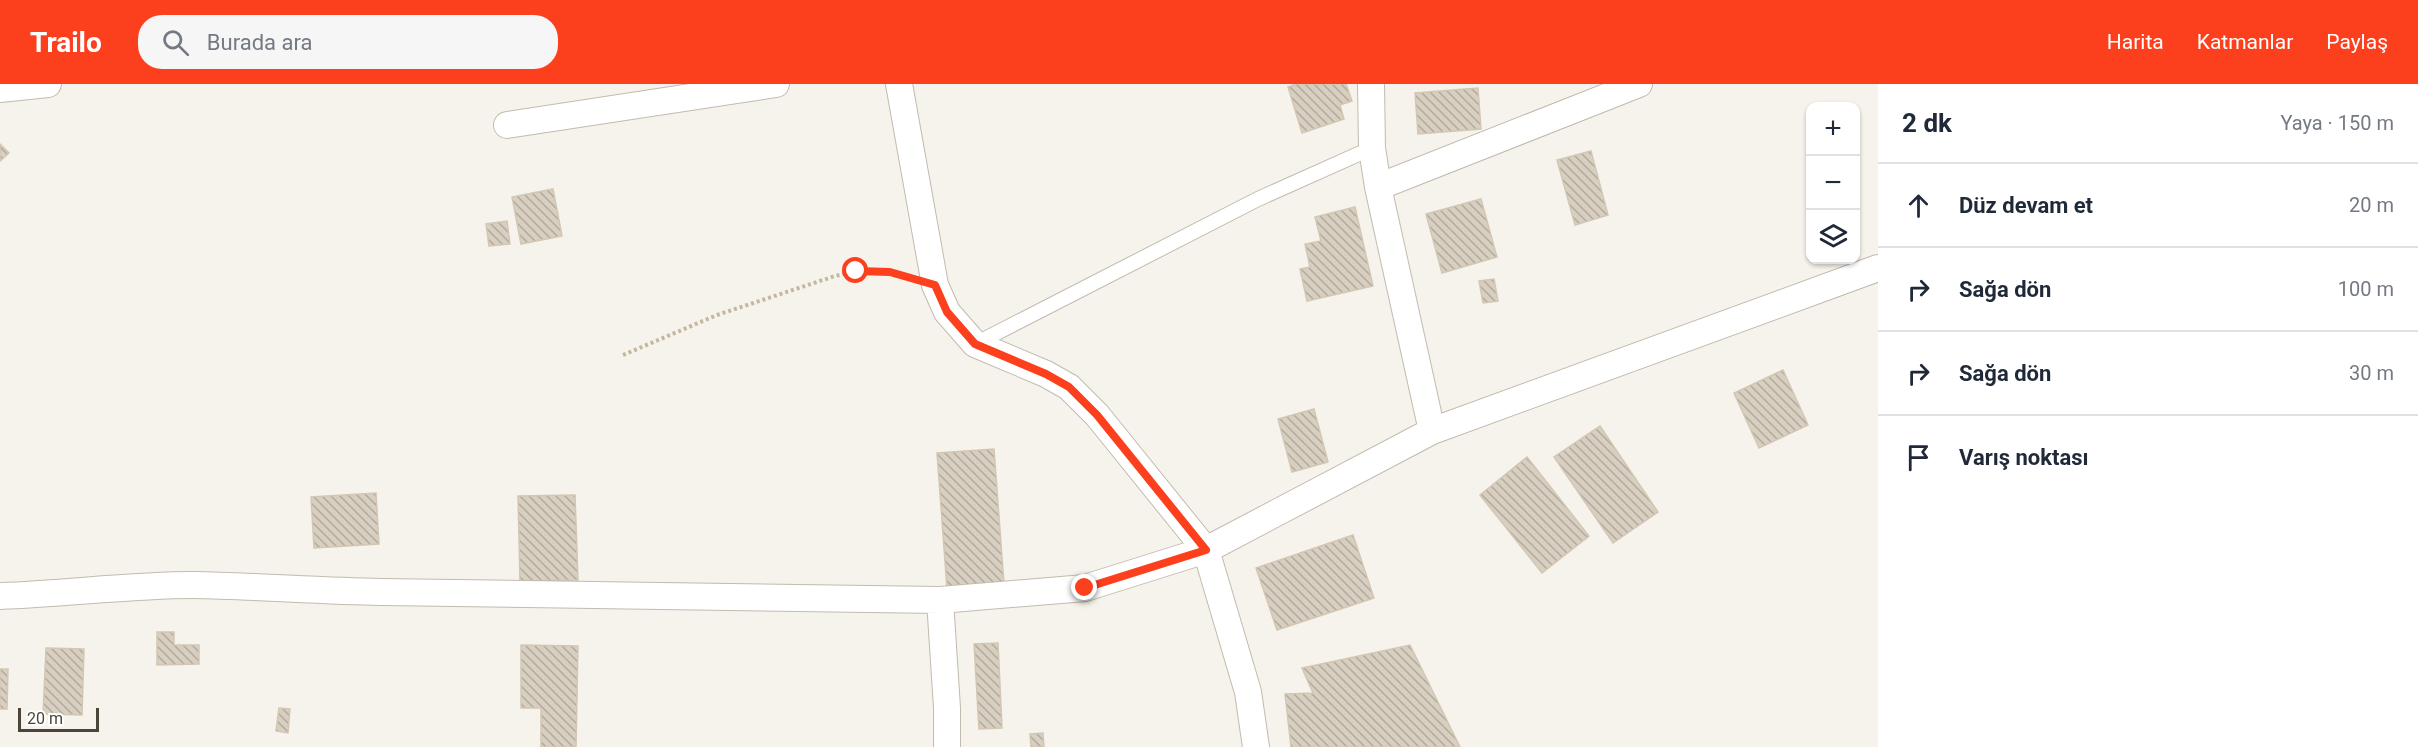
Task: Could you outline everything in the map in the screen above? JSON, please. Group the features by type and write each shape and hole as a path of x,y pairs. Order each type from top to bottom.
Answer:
{"street":[{"path":"0,89 48,84"},
{"path":"507,125 776,84"},
{"path":"899,84 935,285 947,312 975,344 1046,374 1069,387 1097,415 1206,550 1248,692 1256,747"},
{"path":"1371,84 1372,148 1378,187 1432,431"},
{"path":"1378,187 1639,84"},
{"path":"0,596 69,593 138,586 194,585 606,597 940,600 1085,588 1206,550 1432,431 1878,268"},
{"path":"940,600 947,708 946,747"}],"lane":[{"path":"975,344 1258,199 1372,148"}],"path":[{"path":"623,355 717,315 846,273 890,272 935,285"}],"building":[{"path":"1296,84 1346,84 1352,101 1340,105 1344,119 1302,133 1288,87"},
{"path":"1478,88 1481,129 1418,134 1415,93"},
{"path":"0,144 9,153 0,161"},
{"path":"1591,151 1608,215 1575,225 1557,160"},
{"path":"553,189 562,236 521,244 512,197"},
{"path":"1481,199 1497,257 1442,273 1426,214"},
{"path":"1355,207 1373,286 1307,301 1300,269 1310,267 1305,244 1321,241 1315,217"},
{"path":"507,221 510,244 489,246 486,224"},
{"path":"1494,279 1498,301 1483,303 1479,281"},
{"path":"1783,370 1808,425 1759,448 1734,393"},
{"path":"1314,409 1328,462 1292,472 1278,419"},
{"path":"1600,426 1658,512 1613,543 1554,457"},
{"path":"994,449 1004,584 947,589 937,453"},
{"path":"1527,457 1589,536 1542,573 1480,495"},
{"path":"376,493 379,544 314,548 311,497"},
{"path":"575,495 578,580 520,581 518,496"},
{"path":"1353,535 1374,598 1277,630 1256,568"},
{"path":"157,632 174,632 174,645 199,645 199,664 157,665"},
{"path":"998,643 1002,728 979,729 974,644"},
{"path":"521,645 578,646 576,747 541,747 541,708 521,708"},
{"path":"1410,645 1460,747 1291,747 1285,694 1313,693 1302,668"},
{"path":"46,648 84,649 82,715 43,714"},
{"path":"0,669 8,669 7,709 0,709"},
{"path":"279,708 290,709 288,733 276,731"},
{"path":"1043,733 1044,747 1031,747 1030,734"}],"route":[{"path":"856,271 877,270 902,274 910,279 935,285 947,312 975,344 1046,374 1069,387 1097,415 1206,550 1085,588"}]}
